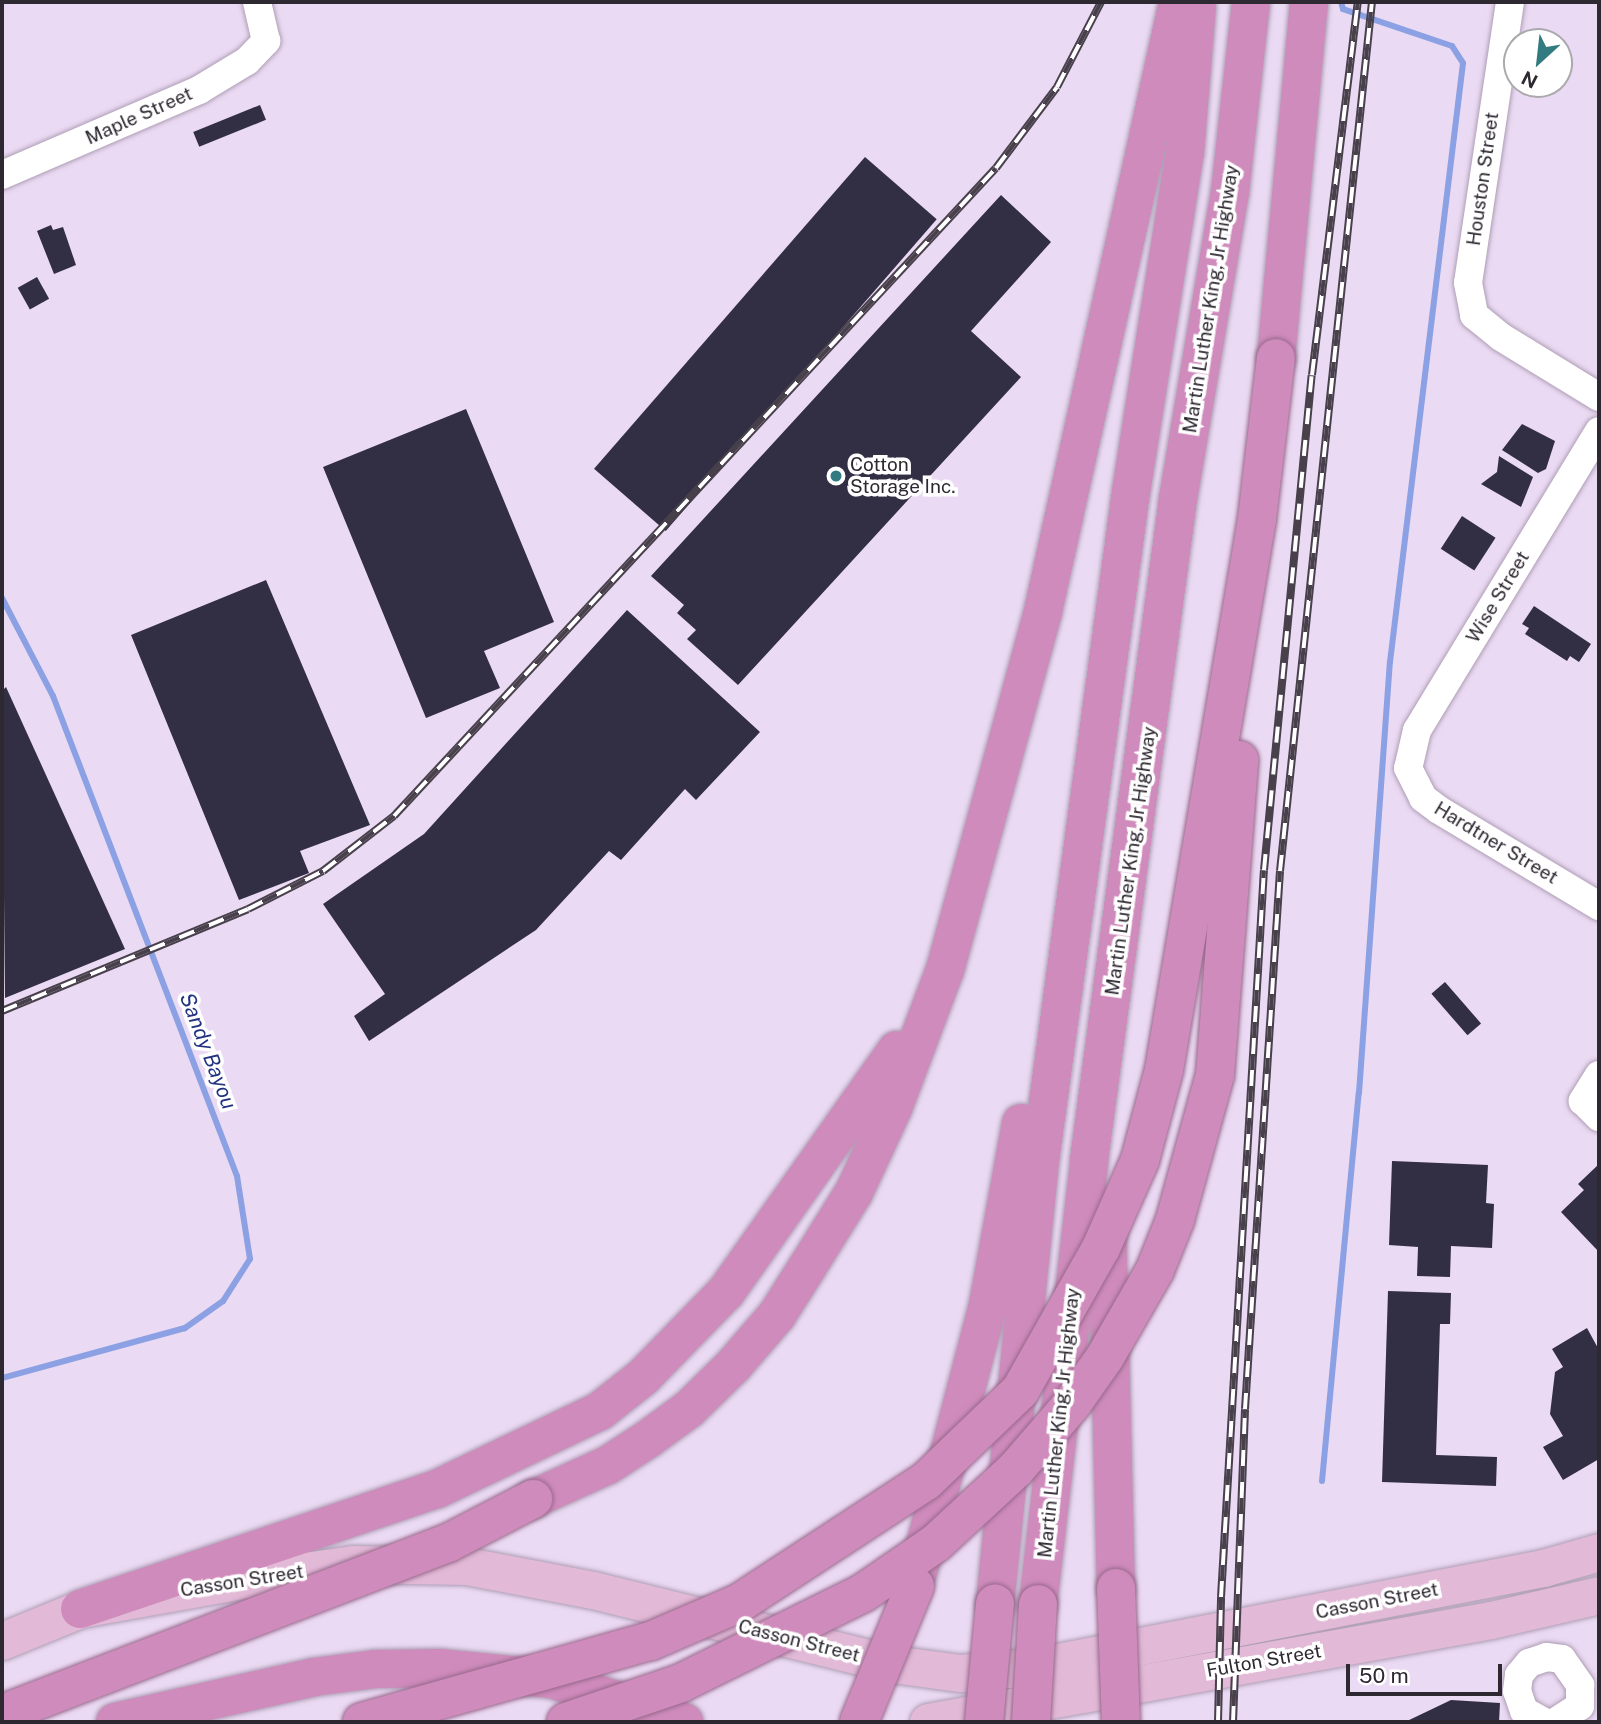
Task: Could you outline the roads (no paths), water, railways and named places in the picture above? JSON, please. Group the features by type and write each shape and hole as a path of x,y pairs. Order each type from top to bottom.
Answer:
{"highway":[{"path":"2,1714 448,1544 533,1499 608,1465 689,1409 777,1315 853,1192 894,1108 945,970 1043,611 1178,2"},
{"path":"984,1722 1041,1154 1129,506 1185,152 1197,2"},
{"name":"Martin Luther King, Jr Highway","path":"1031,1722 1038,1604 1088,1160 1178,499 1230,192 1251,2"},
{"path":"566,1722 681,1684 770,1642 863,1593 936,1543 1016,1469 1072,1404 1133,1308 1175,1220 1215,1075 1257,519 1276,358 1309,10"},
{"path":"362,1722 651,1641 741,1602 926,1481 1020,1391 1101,1248 1140,1160 1164,1070 1257,519"},
{"path":"1116,969 1107,1215 1121,1722"},
{"path":"80,1609 437,1489 600,1411 643,1377 726,1292 877,1085 945,970"},
{"path":"859,1722 915,1586 988,1305 1020,1126 1061,1020"},
{"path":"115,1722 301,1679 376,1669 439,1668 551,1679 684,1722"}],"main road":[{"name":"Casson Street","path":"2,1641 80,1609 353,1564 467,1566 593,1590 894,1664 960,1673 1032,1667 1530,1570 1599,1552"},
{"name":"Fulton Street","path":"928,1722 1490,1620 1599,1595"}],"street":[{"name":"Maple Street","path":"2,175 199,90 247,61 266,41 257,2"},
{"name":"Houston Street","path":"1510,2 1468,283 1474,315 1501,337 1599,397"},
{"name":"Wise Street","path":"1408,768 1417,730 1599,431"},
{"name":"Hardtner Street","path":"1408,768 1423,798 1439,810 1599,906"},
{"path":"1591,1109 1599,1075"},
{"path":"2,1708 7,1722"}],"waterway":[{"path":"1322,1481 1359,1093 1390,662 1463,63 1452,46 1343,9 1341,2"},
{"name":"Sandy Bayou","path":"2,598 53,696 237,1176 250,1259 223,1301 185,1328 2,1378"}],"railway":[{"path":"2,1011 248,909 323,871 394,816 996,168 1057,87 1101,2"},
{"path":"1218,1722 1221,1597 1264,870 1312,375 1358,2"},
{"path":"1233,1722 1245,1409 1280,871 1372,2"}],"place":[{"name":"Cotton Storage Inc.","path":"836,476"}]}
